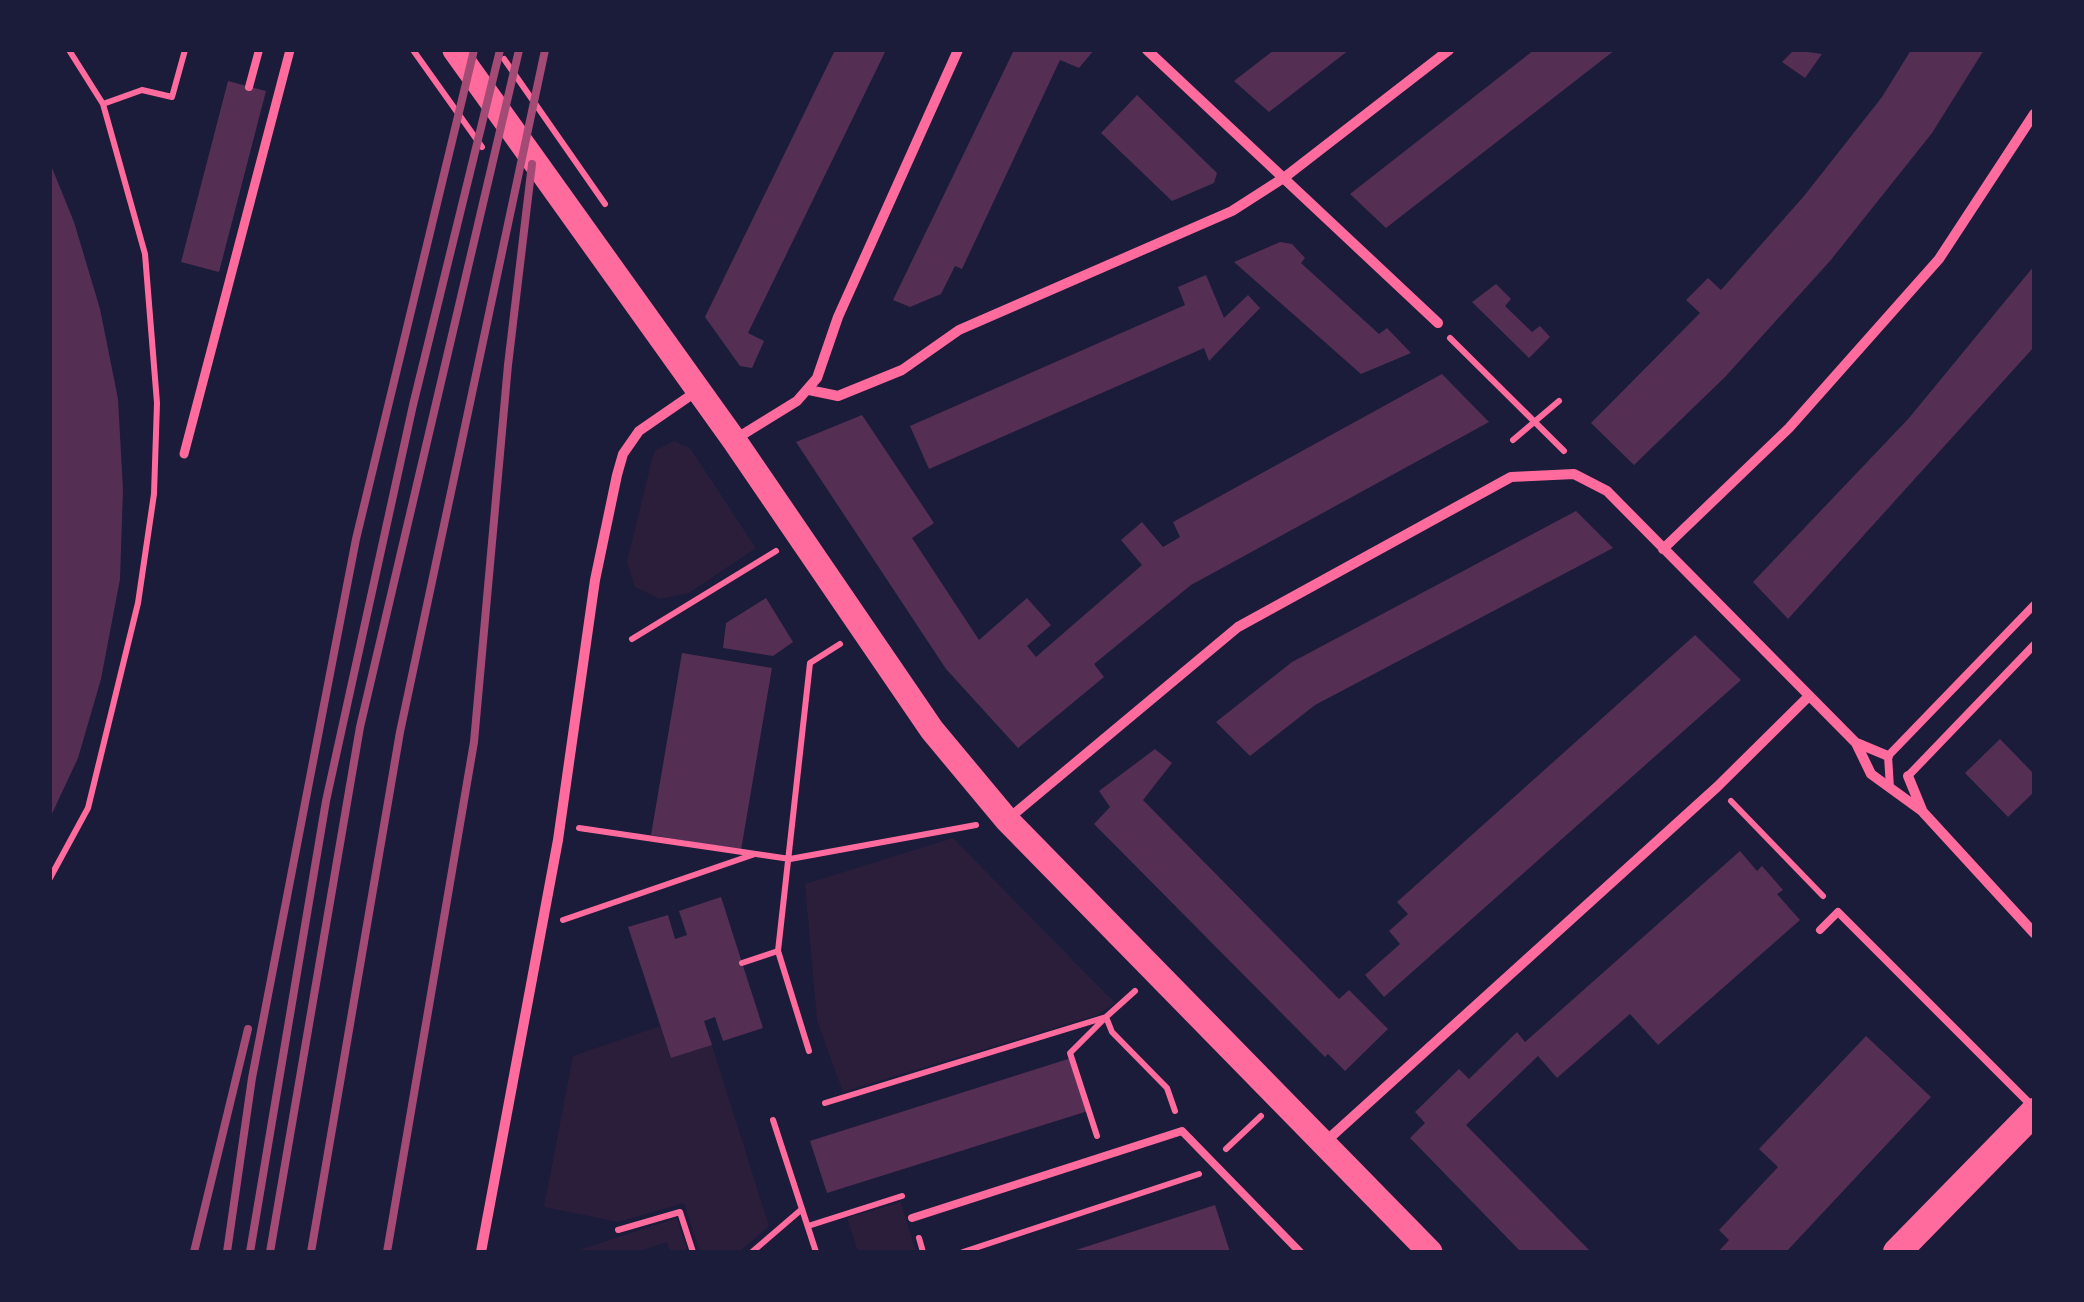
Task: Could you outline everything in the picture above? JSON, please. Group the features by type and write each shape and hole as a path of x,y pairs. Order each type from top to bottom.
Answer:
{"highway":[{"path":"1897,1252 2034,1110"}],"main road":[{"path":"455,50 734,440 932,730 1007,820 1429,1252"}],"street":[{"path":"184,454 290,50"},
{"path":"734,440 809,390 958,50"},
{"path":"1147,50 1438,322"},
{"path":"809,390 838,396 902,370 960,330 1232,210 1285,177 1449,50"},
{"path":"1663,549 1789,428 1938,259 2034,114"},
{"path":"481,1252 558,840 595,580 617,475 623,454 638,431 698,390"},
{"path":"1007,820 1238,627 1511,477 1574,474 1607,492 1856,742 1871,774 1890,792 1922,811 2034,933"},
{"path":"1323,1144 1717,787 1809,696"},
{"path":"1856,742 1888,756"},
{"path":"1908,776 1922,811"}],"lane":[{"path":"249,86 259,50"},
{"path":"1890,792 1888,756 2034,606"},
{"path":"1908,776 2034,645"},
{"path":"1820,930 1838,912 2034,1110"},
{"path":"912,1218 1182,1131 1300,1252"}],"path":[{"path":"50,878 88,808 138,603 154,494 156,403 145,254 102,104 69,50"},
{"path":"102,104 142,90 172,97 185,50"},
{"path":"1438,322 1440,331 1455,340 1567,454 1574,474"},
{"path":"1514,440 1559,402"},
{"path":"632,639 800,536"},
{"path":"809,1051 778,951 810,664 862,629"},
{"path":"578,828 790,859 1007,820"},
{"path":"1751,820 1838,912"},
{"path":"539,929 756,854"},
{"path":"742,963 778,951"},
{"path":"1103,1156 1070,1053 1155,974"},
{"path":"826,1103 1106,1016"},
{"path":"1106,1016 1112,1032 1167,1088 1182,1131"},
{"path":"962,1252 1196,1177 1279,1099"},
{"path":"773,1120 816,1252"},
{"path":"808,1226 905,1196 923,1252"},
{"path":"752,1252 802,1209"},
{"path":"618,1230 680,1212 693,1252"}],"shaded area":[{"path":"674,441 690,448 756,548 689,593 660,599 635,587 627,562 652,459 656,450"},
{"path":"953,838 1115,1003 1097,1015 843,1092 817,1021 805,884"},
{"path":"660,1026 671,1058 712,1045 769,1226 739,1252 700,1252 684,1203 618,1222 544,1207 573,1056"},
{"path":"901,1202 916,1252 858,1252 847,1218"},
{"path":"677,1218 688,1252 670,1252 667,1242 637,1252 573,1252"}],"building":[{"path":"835,50 886,50 748,333 764,341 752,368 740,366 705,317"},
{"path":"1014,50 1094,50 1079,68 1060,60 962,269 955,266 941,294 910,307 893,300"},
{"path":"1274,50 1349,50 1269,112 1234,81"},
{"path":"1534,50 1615,50 1386,228 1350,194"},
{"path":"1794,50 1822,54 1805,78 1782,62"},
{"path":"1911,50 1984,50 1932,133 1830,261 1725,377 1634,465 1591,423 1700,313 1686,300 1708,278 1721,290 1804,196 1882,97"},
{"path":"228,81 266,91 219,272 181,262"},
{"path":"1137,95 1217,173 1214,183 1172,201 1101,133"},
{"path":"50,163 74,222 100,309 118,399 123,490 120,579 101,679 78,758 50,818"},
{"path":"1280,242 1292,244 1305,258 1301,263 1379,334 1387,328 1411,353 1361,374 1234,262"},
{"path":"2034,266 2034,347 1788,619 1753,582 1909,418"},
{"path":"1206,275 1224,318 1248,295 1260,308 1209,361 1204,348 929,469 910,426 1185,305 1178,287"},
{"path":"1496,284 1511,299 1505,306 1532,332 1540,326 1550,337 1529,358 1472,302"},
{"path":"1442,374 1489,422 1191,585 1094,664 1104,677 1018,748 946,669 796,442 862,415 934,523 912,538 979,640 1027,598 1051,625 1027,646 1036,657 1142,565 1121,540 1142,522 1163,547 1180,537 1173,522"},
{"path":"1576,511 1613,548 1315,705 1250,756 1216,722 1292,662"},
{"path":"766,598 793,642 773,656 723,648 726,623"},
{"path":"1695,635 1741,680 1384,997 1365,975 1400,944 1389,931 1408,914 1397,902"},
{"path":"682,653 772,668 741,850 651,835"},
{"path":"2000,739 2034,774 2034,792 2008,817 1965,773"},
{"path":"1155,749 1172,763 1143,800 1339,999 1349,990 1388,1029 1345,1071 1328,1054 1325,1057 1094,824 1110,807 1099,791"},
{"path":"1740,851 1757,871 1762,866 1783,890 1777,894 1800,920 1658,1045 1630,1014 1557,1078 1538,1056 1466,1125 1591,1252 1521,1252 1410,1138 1425,1123 1415,1112 1459,1069 1469,1079 1517,1032 1525,1042"},
{"path":"721,897 763,1028 723,1041 715,1017 704,1021 712,1045 671,1058 628,927 668,915 675,939 687,935 679,911"},
{"path":"1866,1036 1931,1097 1786,1252 1718,1252 1729,1240 1719,1230 1778,1167 1759,1149"},
{"path":"1071,1058 1088,1111 827,1193 810,1141"},
{"path":"1215,1205 1230,1252 1073,1251"}],"railway":[{"path":"227,1252 252,1078 356,539 474,50"},
{"path":"250,1252 326,801 413,405 500,50"},
{"path":"270,1252 360,727 519,50"},
{"path":"311,1252 400,732 545,50"},
{"path":"387,1252 474,742 508,365 532,164"},
{"path":"194,1252 248,1029"}]}
